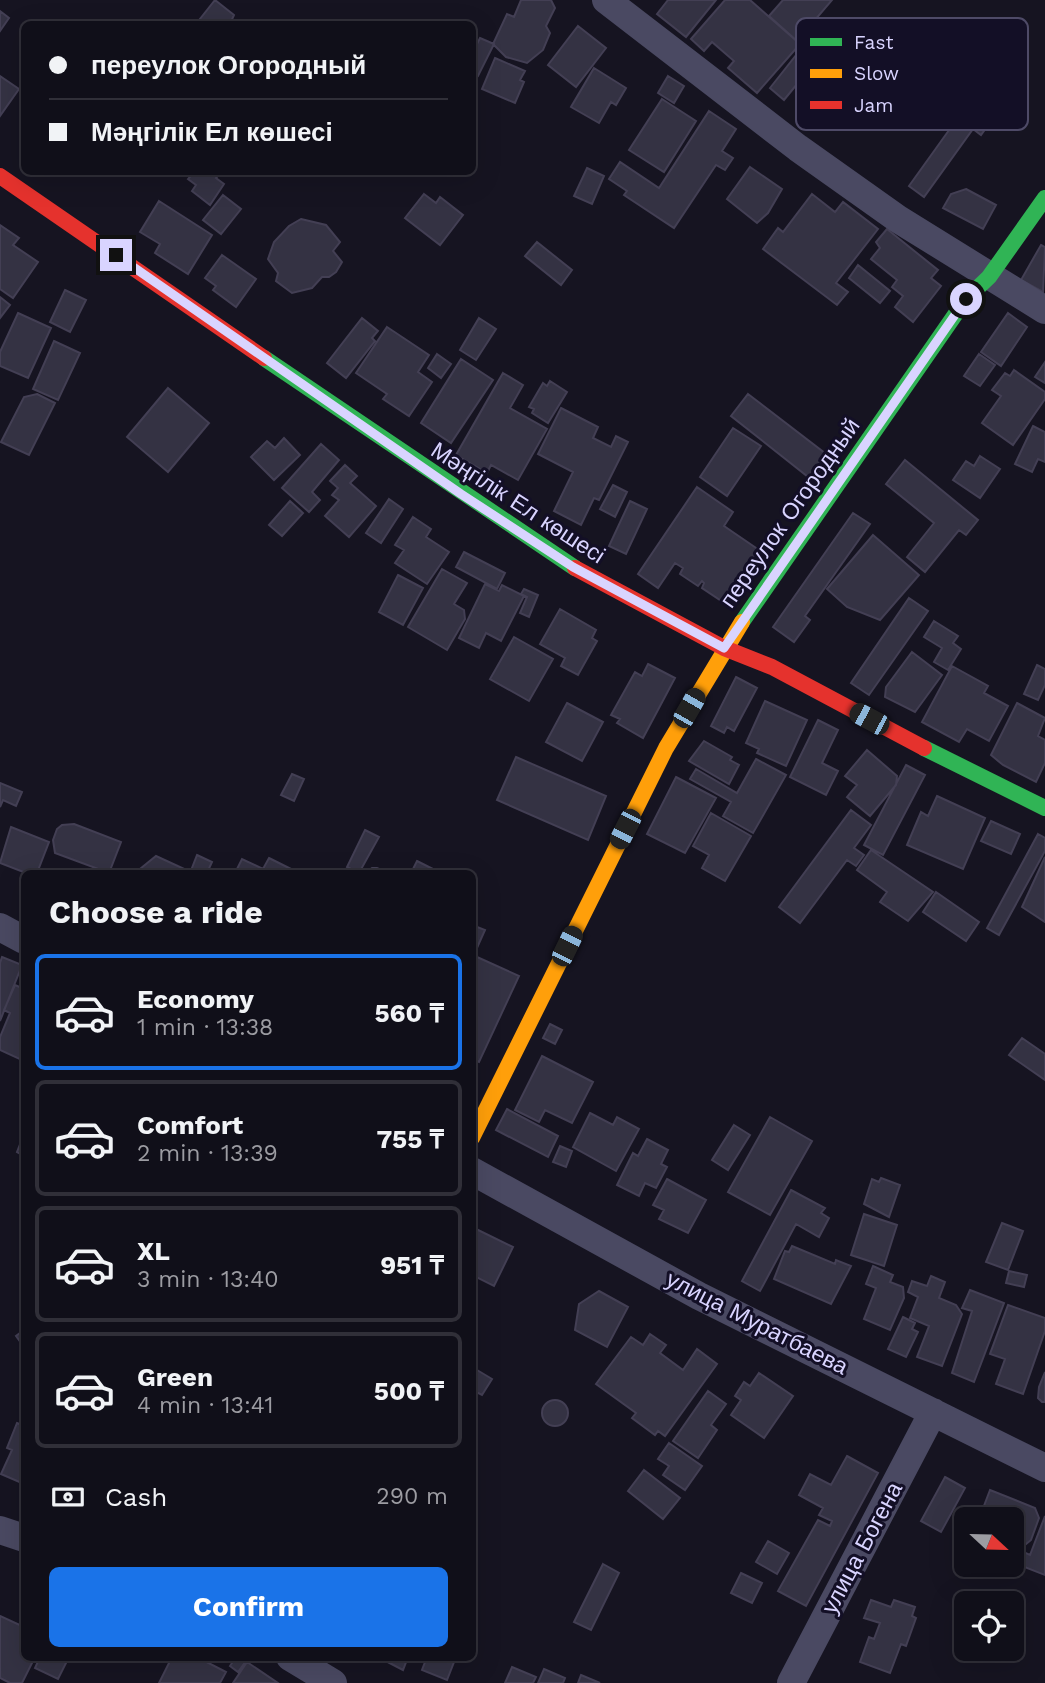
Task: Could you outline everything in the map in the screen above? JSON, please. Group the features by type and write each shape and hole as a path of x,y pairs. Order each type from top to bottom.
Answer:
{"street":[{"path":"607,0 798,148 898,219 1045,310"},
{"name":"Мәңгілік Ел көшесі","path":"0,176 461,494 596,582 724,648 772,667 965,770 1045,808"},
{"name":"переулок Огородный","path":"476,1130 666,748 724,648 966,299 989,277 1045,198"},
{"name":"улица Муратбаева","path":"476,1173 699,1296 1045,1468"},
{"name":"улица Богена","path":"791,1683 933,1412"},
{"path":"0,1530 21,1537"},
{"path":"297,1661 333,1683"}],"building":[{"path":"215,0 234,15 231,21 198,21"},
{"path":"521,0 551,0 555,8 546,26 550,33 543,50 527,63 506,57 493,44 507,14 514,17"},
{"path":"668,0 716,0 686,37 657,14"},
{"path":"725,0 750,0 796,40 796,49 757,93 728,68 734,61 712,42 704,51 691,39"},
{"path":"783,0 832,0 817,18 796,18 796,40 769,16"},
{"path":"0,11 9,18 0,31"},
{"path":"578,26 606,48 576,87 548,65"},
{"path":"480,38 494,44 478,76 476,75 476,46"},
{"path":"796,55 796,85 784,100 770,88"},
{"path":"495,58 525,71 520,80 524,82 515,103 482,89"},
{"path":"594,68 626,88 616,105 611,102 599,123 571,107"},
{"path":"0,76 19,89 0,116"},
{"path":"668,76 684,86 674,103 658,93"},
{"path":"662,99 696,121 664,172 629,150"},
{"path":"709,111 736,129 722,151 733,158 725,170 716,165 674,228 624,195 627,191 609,179 620,162 659,188"},
{"path":"949,130 972,130 924,197 909,186"},
{"path":"750,167 782,189 768,213 757,223 727,199"},
{"path":"587,168 604,176 592,204 574,196"},
{"path":"191,175 218,175 216,178 224,184 210,205 192,191 196,185 188,179"},
{"path":"966,189 996,205 983,229 943,208 951,194"},
{"path":"424,194 436,203 440,197 463,215 440,245 405,218"},
{"path":"812,194 835,212 843,202 878,229 836,283 848,292 837,305 763,249 778,228 783,232"},
{"path":"223,195 241,209 221,234 203,220"},
{"path":"159,201 212,235 188,274 155,253 160,244 140,232"},
{"path":"301,219 326,225 340,242 333,251 342,262 336,272 329,277 322,277 312,288 292,293 276,281 278,273 268,259 274,242 289,226"},
{"path":"0,225 19,238 13,245 38,262 13,298 0,289"},
{"path":"887,229 938,270 931,278 941,286 913,322 895,307 903,296 892,287 897,280 871,259 880,248 876,242"},
{"path":"537,242 572,270 561,285 525,256"},
{"path":"1041,245 1045,247 1043,292 1021,280"},
{"path":"222,255 256,279 236,307 213,290 216,286 205,278"},
{"path":"858,265 890,291 880,303 849,278"},
{"path":"65,290 86,300 70,332 50,322"},
{"path":"0,297 10,305 0,318"},
{"path":"18,313 51,328 28,378 0,366 0,352"},
{"path":"1008,313 1027,327 1001,366 981,352"},
{"path":"362,318 378,331 372,338 375,341 346,378 327,363"},
{"path":"479,318 496,329 476,360 460,350"},
{"path":"387,327 429,355 418,372 432,382 409,416 383,399 387,394 356,373"},
{"path":"54,341 80,353 58,400 33,389"},
{"path":"437,354 451,364 441,378 428,368"},
{"path":"979,354 995,365 980,386 964,376"},
{"path":"461,359 493,380 451,443 421,423"},
{"path":"1045,362 1045,383 1035,377"},
{"path":"1014,370 1045,392 1045,399 1013,445 982,423 1001,396 992,390 1005,373 1010,376"},
{"path":"503,373 523,385 510,408 547,429 518,480 491,465 487,473 456,455"},
{"path":"550,381 567,392 548,423 532,413 534,409 529,407 543,383 547,386"},
{"path":"168,388 209,423 168,472 127,437"},
{"path":"37,394 55,403 29,455 1,442 24,397"},
{"path":"748,394 830,457 812,480 731,416"},
{"path":"561,408 598,427 593,438 611,447 616,436 628,442 599,500 594,498 581,525 554,511 573,472 538,454"},
{"path":"1033,426 1045,432 1045,462 1038,459 1032,472 1015,464"},
{"path":"733,428 761,446 727,496 700,477"},
{"path":"284,438 300,455 274,480 251,457 267,441 275,448"},
{"path":"321,444 339,460 312,492 320,500 309,512 282,488"},
{"path":"980,456 1000,469 980,498 953,480 966,461 974,466"},
{"path":"905,460 978,520 966,535 959,530 925,572 907,557 934,523 886,484"},
{"path":"345,465 357,476 350,483 376,506 349,537 325,516 339,500 332,495 338,488 330,481"},
{"path":"613,485 627,492 615,517 600,509"},
{"path":"697,487 733,512 724,526 759,550 723,602 702,588 702,581 698,586 680,574 683,568 675,563 658,588 638,574"},
{"path":"389,499 403,509 381,543 366,533"},
{"path":"290,501 303,513 282,536 269,525"},
{"path":"630,501 647,509 626,554 609,546"},
{"path":"853,513 870,524 805,616 810,620 794,642 773,627"},
{"path":"413,517 431,529 426,537 449,552 427,584 395,563 404,550 395,545"},
{"path":"873,535 919,575 880,620 847,607 827,589"},
{"path":"464,552 505,573 497,589 456,567"},
{"path":"442,569 467,583 454,604 464,610 465,619 447,650 408,627"},
{"path":"398,575 423,588 403,625 379,612"},
{"path":"485,584 499,591 502,585 524,596 501,641 486,633 479,648 459,638"},
{"path":"524,589 538,595 529,617 520,613 527,597 521,594"},
{"path":"909,598 928,611 869,695 851,683"},
{"path":"560,609 596,630 592,638 597,641 578,675 561,666 565,658 540,644"},
{"path":"934,621 958,636 953,643 961,649 948,670 934,662 942,648 924,637"},
{"path":"514,637 553,659 529,701 490,679"},
{"path":"912,652 942,675 915,712 885,697 886,687"},
{"path":"648,664 675,678 643,738 617,723 620,719 611,715 635,672 642,676"},
{"path":"1037,665 1045,669 1045,685 1038,700 1024,694"},
{"path":"952,666 988,686 984,693 1008,706 989,741 967,729 959,742 922,722"},
{"path":"736,677 757,688 734,731 727,727 724,733 711,726"},
{"path":"765,701 807,720 786,766 757,753 759,749 746,743"},
{"path":"567,703 603,722 582,761 546,742"},
{"path":"1017,703 1045,718 1038,736 1045,740 1045,763 1036,782 1003,765 991,755"},
{"path":"818,720 838,730 822,763 838,771 826,795 790,777"},
{"path":"704,741 732,757 730,760 739,765 729,784 689,761"},
{"path":"867,750 897,776 896,785 870,816 847,797 857,785 845,776"},
{"path":"516,757 606,796 588,840 497,800"},
{"path":"756,759 786,775 753,833 723,816 731,802 690,779 696,769 737,793"},
{"path":"906,765 925,775 883,855 864,845"},
{"path":"292,774 304,779 294,801 281,795"},
{"path":"676,777 716,798 685,853 647,834"},
{"path":"0,783 22,792 16,806 3,800 0,807"},
{"path":"937,796 985,818 963,869 907,845 921,812 928,816"},
{"path":"851,810 871,825 854,848 864,855 856,866 847,860 800,923 779,907"},
{"path":"711,813 751,836 725,881 702,868 709,855 693,846"},
{"path":"991,821 1020,834 1011,854 981,841"},
{"path":"74,824 121,842 110,870 101,870 55,853 53,840 57,829 62,825"},
{"path":"11,827 49,842 38,870 21,871 0,863"},
{"path":"365,830 379,837 361,870 347,867"},
{"path":"1038,834 1045,838 1045,851 999,935 987,928"},
{"path":"871,850 933,892 908,921 880,902 887,892 857,870"},
{"path":"197,855 212,862 208,870 192,868"},
{"path":"156,856 187,870 139,870"},
{"path":"1045,857 1045,922 1022,907"},
{"path":"269,858 293,870 236,870 242,859 263,869"},
{"path":"417,861 433,869 432,870 412,870"},
{"path":"936,892 979,922 966,941 923,912"},
{"path":"476,927 485,930 476,950"},
{"path":"2,957 21,965 21,968 0,1021"},
{"path":"477,957 519,976 479,1062 476,1061"},
{"path":"15,985 21,988 21,1060 0,1050 0,1037 10,1013 4,1010"},
{"path":"550,1024 562,1030 555,1044 543,1038"},
{"path":"1022,1038 1045,1054 1045,1080 1009,1055"},
{"path":"542,1056 593,1082 572,1123 545,1110 539,1122 515,1110"},
{"path":"507,1109 558,1136 548,1157 496,1130"},
{"path":"590,1113 613,1125 617,1117 639,1129 616,1171 573,1147"},
{"path":"770,1117 812,1141 770,1215 728,1192"},
{"path":"734,1125 750,1135 728,1170 712,1160"},
{"path":"647,1139 668,1150 661,1164 667,1167 656,1188 645,1183 639,1196 617,1185 633,1153 638,1156"},
{"path":"560,1146 572,1151 566,1167 553,1162"},
{"path":"881,1178 900,1185 889,1217 864,1204 872,1179 879,1182"},
{"path":"667,1179 706,1200 688,1233 659,1219 664,1210 653,1205"},
{"path":"791,1190 825,1208 821,1213 829,1218 819,1237 796,1224 760,1291 742,1281"},
{"path":"864,1214 897,1225 884,1266 851,1255"},
{"path":"1002,1223 1023,1231 1008,1270 986,1262"},
{"path":"476,1229 513,1247 494,1286 476,1277"},
{"path":"792,1246 835,1264 836,1260 851,1266 831,1304 774,1279 785,1251 789,1252"},
{"path":"873,1266 893,1275 890,1282 903,1287 904,1298 890,1330 864,1319 876,1288 866,1284"},
{"path":"1009,1271 1027,1275 1024,1287 1006,1283"},
{"path":"931,1276 945,1282 939,1298 956,1305 962,1314 942,1366 917,1357 929,1326 910,1318 918,1297 908,1292 912,1281 927,1286"},
{"path":"970,1290 1004,1303 974,1382 952,1373 972,1311 962,1308"},
{"path":"599,1291 628,1307 607,1347 575,1330 579,1304"},
{"path":"1008,1305 1045,1318 1045,1331 1023,1394 996,1384 1005,1359 990,1354"},
{"path":"903,1317 915,1323 912,1329 918,1332 906,1357 888,1349"},
{"path":"650,1334 666,1345 660,1353 683,1370 697,1349 717,1364 665,1436 658,1431 655,1435 632,1418 636,1413 596,1384 631,1337 643,1345"},
{"path":"476,1369 492,1379 482,1395 476,1392"},
{"path":"1045,1372 1045,1402 1042,1402 1038,1398 1039,1387"},
{"path":"759,1373 793,1396 764,1438 731,1415 741,1400 735,1396 744,1382 750,1386"},
{"path":"708,1391 726,1404 711,1425 717,1430 698,1458 673,1441"},
{"path":"555,1400 564,1404 568,1413 564,1422 555,1426 546,1422 542,1413 546,1404"},
{"path":"17,1423 21,1425 21,1483 1,1474 12,1450 7,1448"},
{"path":"669,1443 702,1466 685,1490 663,1475 669,1466 658,1459"},
{"path":"847,1456 878,1473 806,1606 778,1591 818,1520 830,1526 832,1521 819,1515 823,1508 799,1495 810,1474 831,1485"},
{"path":"644,1470 680,1498 663,1519 628,1491"},
{"path":"945,1477 965,1488 941,1532 921,1521"},
{"path":"990,1490 1035,1508 1039,1518 1031,1540 1024,1546 1024,1507 984,1507"},
{"path":"1045,1516 1045,1575 1024,1567 1024,1552 1030,1555"},
{"path":"768,1541 789,1553 777,1574 756,1562"},
{"path":"603,1564 619,1573 591,1630 574,1622"},
{"path":"741,1573 762,1583 752,1603 731,1593"},
{"path":"871,1600 891,1607 894,1600 915,1607 912,1616 916,1618 906,1646 901,1644 890,1673 860,1662 869,1637 874,1639 880,1623 864,1618"},
{"path":"0,1616 21,1626 21,1661 33,1661 22,1683 10,1683 0,1678"},
{"path":"38,1661 67,1661 58,1679 35,1668"},
{"path":"170,1661 205,1661 226,1672 220,1683 159,1683"},
{"path":"233,1661 246,1661 238,1672 230,1666"},
{"path":"386,1661 406,1661 403,1670"},
{"path":"425,1661 454,1661 447,1680 422,1670"},
{"path":"247,1662 278,1683 233,1683"},
{"path":"512,1667 536,1677 533,1683 505,1683"},
{"path":"544,1669 565,1678 563,1683 538,1683"},
{"path":"581,1675 600,1683 578,1683"}],"traffic: fast":[{"path":"742,622 966,299 989,277 1045,198"},
{"path":"264,358 575,568"},
{"path":"924,748 1045,808"}],"traffic: slow":[{"path":"476,1130 666,748 742,622"}],"traffic: jam":[{"path":"0,176 264,358"},
{"path":"575,568 724,648 772,667 924,748"}],"route":[{"path":"116,255 461,494 596,582 724,648 966,299"}]}
